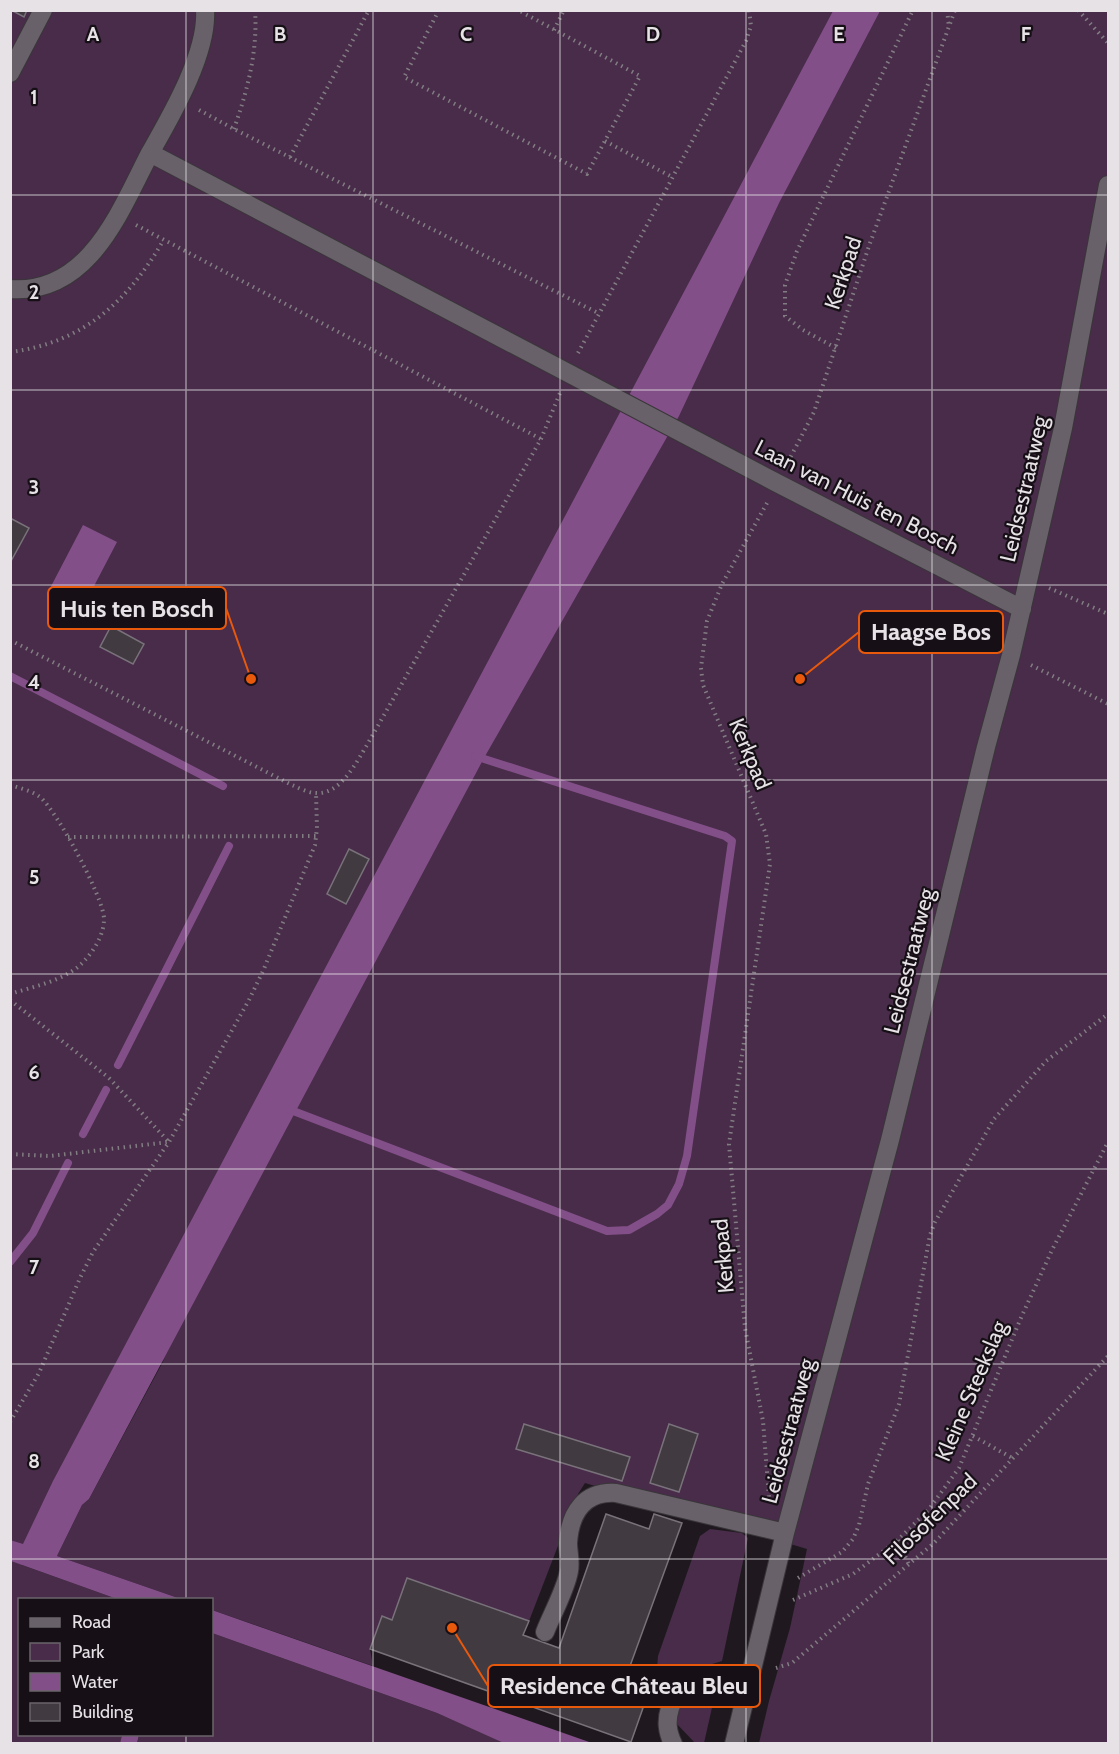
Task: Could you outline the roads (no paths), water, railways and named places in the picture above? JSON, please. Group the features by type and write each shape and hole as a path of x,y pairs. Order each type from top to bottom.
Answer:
{"street":[{"path":"10,73 43,10"},
{"path":"10,289 30,290 58,280 82,264 107,234 180,99 204,33 206,10"},
{"name":"Laan van Huis ten Bosch","path":"150,153 568,374 1022,609"},
{"name":"Leidsestraatweg","path":"734,1743 785,1533 890,1140 986,747 1011,655 1063,428 1108,184"},
{"path":"545,1632 569,1571 568,1544 571,1526 577,1510 587,1498 603,1492 616,1493 785,1533"},
{"path":"673,1743 668,1733 667,1717 672,1701 678,1692 692,1683 717,1675 750,1676"}],"water":[{"path":"833,11 880,11 779,203 679,416 484,758 89,1499 82,1505 57,1556 178,1598 114,1598 11,1561 10,1540 23,1544 53,1481"},
{"path":"83,525 117,542 81,611 47,594"},
{"path":"213,1610 592,1743 506,1744 437,1713 213,1633"},
{"path":"122,1736 139,1736 137,1743 120,1743"}],"waterway":[{"path":"10,676 223,786"},
{"path":"288,1109 607,1231 629,1230 668,1205 679,1184 687,1156 732,841 725,836 475,756"},
{"path":"118,1065 229,846"},
{"path":"83,1134 106,1090"},
{"path":"10,1262 33,1233 68,1163"}],"place":[{"name":"Huis ten Bosch","path":"251,679"},
{"name":"Haagse Bos","path":"800,679"},
{"name":"Residence Château Bleu","path":"452,1628"}]}
